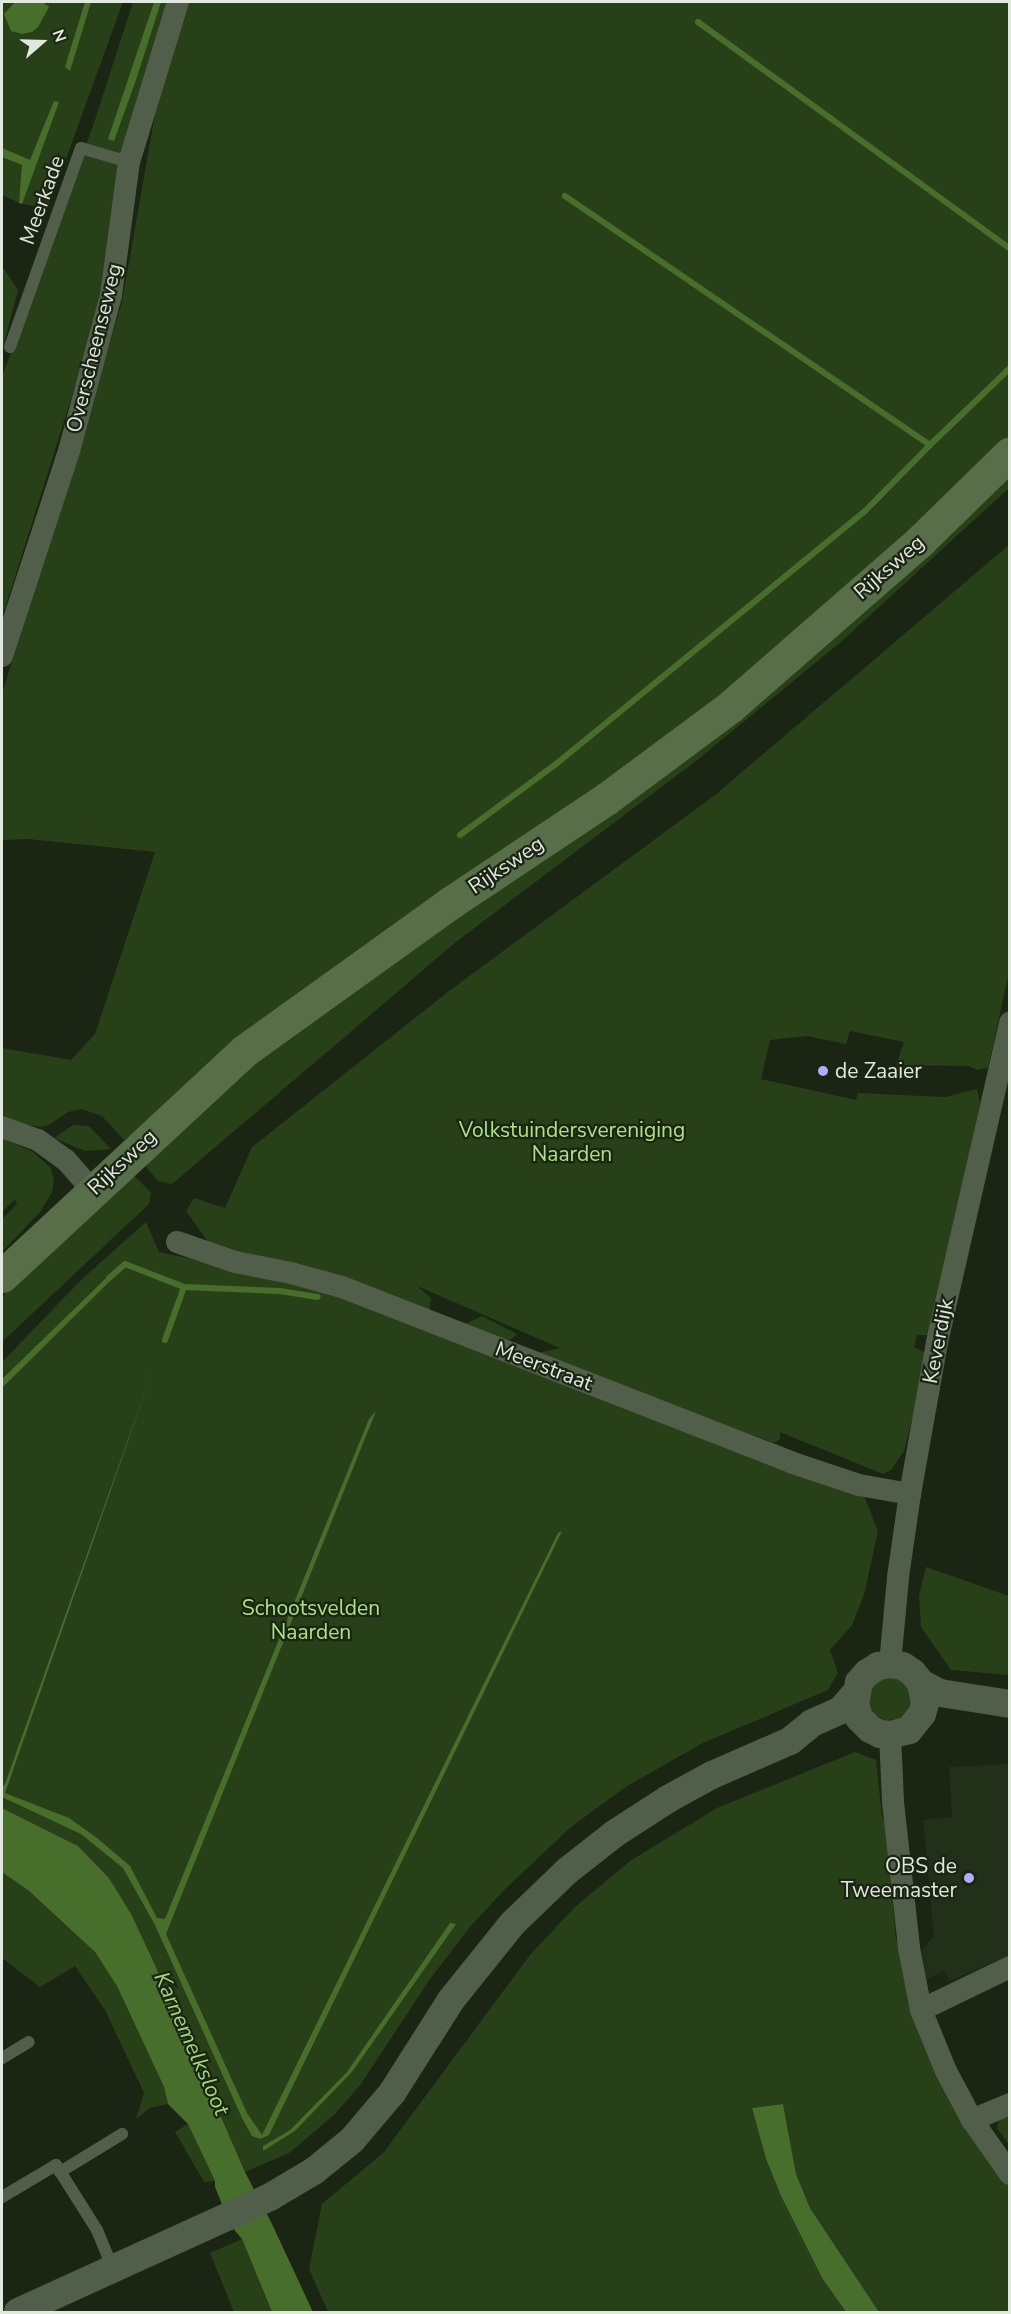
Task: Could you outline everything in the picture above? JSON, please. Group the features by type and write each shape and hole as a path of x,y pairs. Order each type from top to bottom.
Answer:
{"main road":[{"name":"Rijksweg","path":"2,1276 244,1051 450,903 606,799 731,706 921,540 1010,453"}],"street":[{"name":"Overscheenseweg","path":"2,656 69,451 111,295 129,162 178,2"},
{"name":"Keverdijk","path":"890,1664 894,1608 910,1494 937,1342 1010,1022"},
{"path":"2,1127 38,1140 66,1160 92,1190"},
{"name":"Meerstraat","path":"177,1242 235,1263 291,1273 342,1287 793,1463 860,1485 910,1494"},
{"path":"1010,1704 951,1696 931,1690 908,1670 890,1664 878,1666 867,1672 858,1682 855,1695 856,1710 880,1732 893,1802 909,1948 921,2010 946,2071 972,2120 1010,2174"},
{"path":"916,1723 925,1704 921,1683"},
{"path":"790,1741 812,1723 841,1710 855,1695"},
{"path":"18,2313 270,2197 314,2171 352,2140 392,2093 452,2000 513,1923 567,1871 614,1834 668,1799 712,1775 790,1741 818,1736 847,1727 880,1732 909,1730 928,1716 947,1712 1010,1719"},
{"path":"921,2010 1010,1967"},
{"path":"972,2120 1010,2104"}],"lane":[{"name":"Meerkade","path":"10,347 81,148 129,162"},
{"path":"2,2058 29,2042"},
{"path":"60,2172 122,2134"},
{"path":"2,2197 56,2165 97,2230 113,2269"}],"shaded area":[{"path":"15,2 43,2 49,7 38,27 32,32 22,34 11,31 4,14"},
{"path":"85,2 91,2 70,71 65,67"},
{"path":"154,2 161,2 114,141 108,139"},
{"path":"54,101 59,102 22,204 19,203 22,165 2,157 2,148 30,160"},
{"path":"106,1278 112,1279 2,1388 2,1379"},
{"path":"155,1364 5,1793 69,1818 97,1838 130,1866 157,1918 165,1919 369,1419 376,1411 166,1934 247,2113 262,2135 558,1533 562,1531 269,2135 260,2139 252,2136 242,2118 155,1925 123,1868 81,1834 2,1797 2,1787 5,1784"},
{"name":"OBS de Tweemaster","path":"1009,1764 1009,1955 950,1981 944,1971 926,1980 922,1950 934,1936 923,1820 952,1817 949,1767"},
{"path":"2,1808 78,1846 109,1878 131,1914 155,1965 245,2172 313,2312 272,2312 242,2239 231,2226 215,2187 215,2181 188,2124 168,2104 164,2087 117,1986 95,1952 29,1891 2,1872"},
{"path":"450,1923 456,1924 352,2072 295,2131 263,2151 263,2146 290,2130 347,2072"},
{"path":"783,2104 796,2174 810,2208 879,2312 846,2312 822,2278 781,2196 766,2159 752,2108"}],"green space":[{"path":"2,2 123,2 48,208 22,204 25,195 20,193 19,203 2,195"},
{"path":"133,2 154,2 117,115 159,2 171,2 105,291 2,618 2,377 95,120"},
{"path":"189,2 1009,2 1009,436 937,508 814,618 655,748 124,1140 102,1116 82,1109 68,1112 49,1125 40,1127 2,1120 2,1048 71,1060 95,1034 155,852 28,839 2,840 2,694 122,302 157,103"},
{"path":"2,266 18,290 2,351"},
{"path":"1009,468 1009,488 842,641 696,761 456,942 172,1184 158,1181 143,1163 212,1093 355,986"},
{"name":"Volkstuindersvereniging Naarden","path":"1009,545 1010,968 988,1068 977,1070 969,1066 896,1065 904,1042 850,1031 846,1044 807,1036 770,1040 761,1079 856,1100 858,1093 945,1097 977,1089 980,1103 930,1335 917,1335 914,1347 926,1353 913,1416 904,1451 891,1470 883,1474 780,1432 780,1439 774,1443 534,1354 560,1348 417,1286 431,1298 429,1314 211,1246 186,1211 194,1198 225,1208 252,1147 449,991 715,795"},
{"path":"73,1125 89,1126 111,1149 85,1151 54,1138"},
{"path":"2,1138 33,1152 50,1167 54,1179 52,1192 41,1211 2,1252 2,1219 17,1204 15,1199 2,1212"},
{"path":"132,1173 151,1193 149,1204 2,1342 2,1297 59,1238"},
{"name":"Schootsvelden Naarden","path":"146,1222 159,1252 308,1284 463,1325 482,1316 517,1334 497,1351 862,1491 878,1531 864,1595 852,1625 830,1650 838,1673 828,1690 703,1743 627,1786 571,1827 504,1890 470,1927 430,1979 361,2084 335,2114 289,2153 245,2172 155,1965 109,1878 78,1846 2,1808 2,1388 106,1278 2,1379 2,1362 82,1279","holes":["455,1924 352,2072 295,2131 264,2150 263,2146 290,2130 347,2072"]},
{"path":"926,1567 1009,1596 1009,1675 951,1670 921,1627 919,1596"},
{"path":"894,1676 908,1684 911,1706 901,1718 886,1721 872,1713 868,1706 872,1683"},
{"path":"855,1752 876,1760 882,1816 886,1829 896,1940 903,1948 923,2034 1009,2181 1009,2312 879,2312 810,2208 796,2174 783,2104 752,2108 766,2159 781,2196 822,2278 846,2312 328,2312 309,2269 322,2204 384,2152 530,1955 574,1908 630,1861 717,1808"},
{"path":"2,1872 29,1891 95,1952 117,1986 164,2087 168,2104 150,2108 136,2119 144,2093 105,2010 75,1966 40,1987 2,1958"},
{"path":"1009,2116 1009,2145 997,2128 999,2120"},
{"path":"188,2124 215,2181 204,2182 175,2132"},
{"path":"242,2239 272,2312 234,2312 210,2253"}],"waterway":[{"path":"698,22 1010,249"},
{"path":"460,835 556,764 864,512 930,445 565,196"},
{"path":"930,445 1010,368"},
{"path":"109,1278 125,1264 184,1287 280,1291 318,1297"},
{"path":"165,1340 184,1287"}],"place":[{"name":"de Zaaier","path":"823,1071"},
{"name":"OBS de Tweemaster","path":"969,1878"}],"water label":[{"name":"Karnemelksloot","path":"191,2044"}]}
